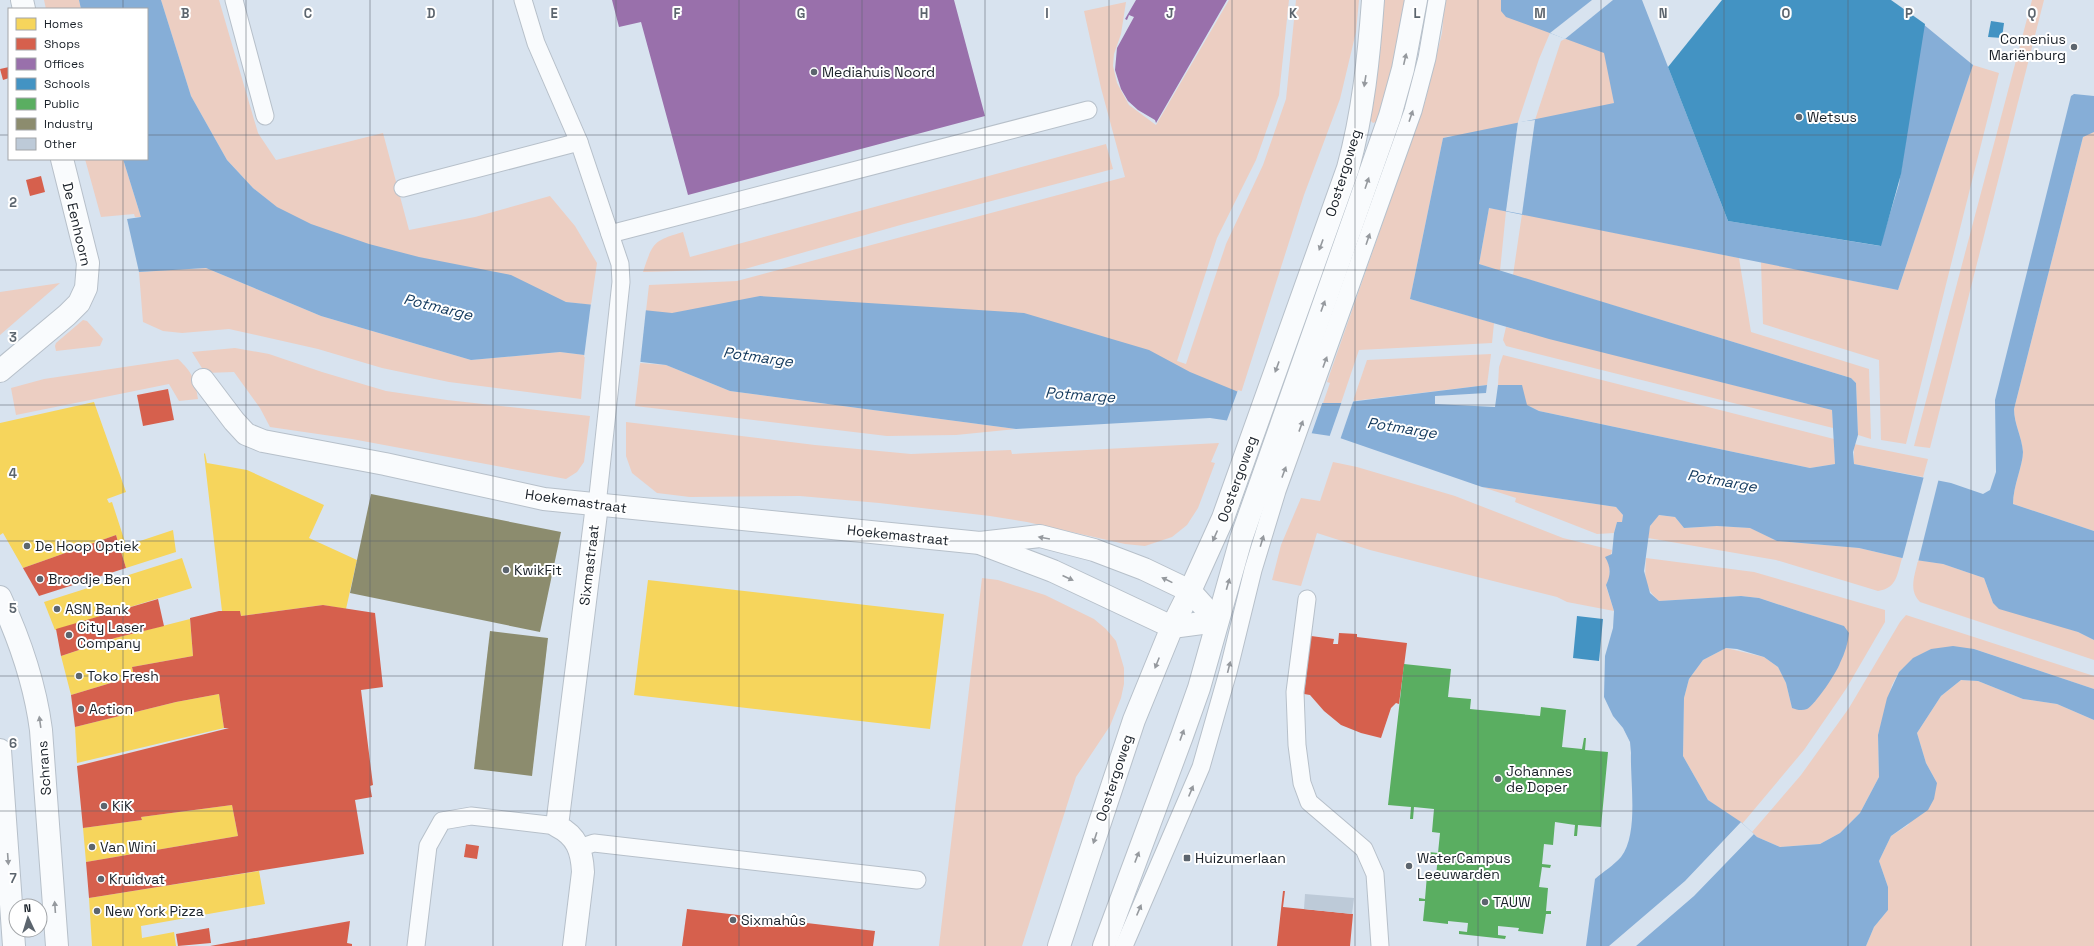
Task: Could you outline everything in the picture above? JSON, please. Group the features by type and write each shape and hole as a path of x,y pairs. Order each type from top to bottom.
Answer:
{"street":[{"name":"Oostergoweg","path":"1059,946 1134,720 1172,627 1223,518 1345,176 1356,138 1367,62 1373,0"},
{"name":"Oostergoweg","path":"1104,946 1199,688 1241,539 1282,451 1301,397 1390,116 1403,69 1416,0"},
{"name":"De Eenhoorn","path":"0,371 67,315 79,303 86,288 88,263 62,160"},
{"name":"Hoekemastraat","path":"203,380 234,421 246,434 262,441 544,499 980,544 1040,536 1094,550 1144,569 1190,591 1217,621"},
{"name":"Sixmastraat","path":"557,826 598,505"},
{"name":"Hoekemastraat","path":"980,544 1053,571 1172,627"},
{"name":"Schrans","path":"0,597 25,656 38,707 58,946"},
{"path":"1172,627 1217,621"},
{"path":"0,750 14,946"},
{"path":"557,826 571,835 579,848 583,872 574,946"}],"lane":[{"path":"234,0 265,116"},
{"name":"Sixmastraat","path":"523,0 536,43 579,142 620,264 621,282 619,304 598,505"},
{"name":"Oostergoweg","path":"1301,397 1413,110 1427,58 1437,0"},
{"path":"610,234 1088,110"},
{"path":"403,188 579,142"},
{"name":"Oostergoweg","path":"1124,946 1201,767 1228,672 1253,570 1277,491 1282,451"},
{"path":"1307,599 1295,692 1297,745 1302,783 1309,802 1364,849 1375,874 1380,946"},
{"path":"416,946 428,846 442,821 471,816 557,826"},
{"path":"579,848 594,843 917,880"}],"shaded area":[{"path":"44,0 79,0 81,8 46,8"},
{"path":"161,0 219,0 258,133 276,160 383,133 409,230 475,217 550,196 575,226 597,263 591,305 566,302 318,241 253,188 227,160 191,96"},
{"path":"1229,0 1289,0 1279,95 1256,160 1217,238 1177,361 1186,364 1226,244 1263,165 1286,99 1296,0 1359,0 1356,32 1340,99 1304,195 1241,393 646,311 649,285 737,281 1125,177 1101,88 1084,11 1126,2 1121,34 1114,54 1113,66 1117,83 1129,105 1156,125"},
{"path":"1383,0 1406,0 1400,36 1378,121 1373,123 1369,119"},
{"path":"1445,0 1515,0 1572,16 1550,33 1539,59 1518,122 1515,148 1450,136 1443,138 1410,299 1494,323 1492,343 1359,350 1341,403 1323,403 1330,383 1327,382 1425,102 1442,33"},
{"path":"2032,0 2044,0 1930,448 1914,446"},
{"path":"1565,39 1605,41 1614,103 1534,130 1535,120 1561,41"},
{"path":"1973,65 1999,73 1906,444 1881,440 1879,360 1763,324 1761,262 1898,290"},
{"path":"2091,132 2094,132 2094,531 2013,504 2013,497 2023,457 2014,409 2083,137"},
{"path":"1106,144 1113,169 904,224 745,269 643,272 649,254 656,244 666,238 683,232 690,257"},
{"path":"85,160 123,160 141,217 135,217 134,214 101,217"},
{"path":"1489,208 1506,211 1500,271 1479,264"},
{"path":"1522,214 1739,258 1751,332 1869,369 1871,439 1858,435 1856,383 1851,378 1513,275"},
{"path":"206,268 321,316 471,360 560,352 585,355 581,399 449,382 382,368 318,349 229,329 182,333 163,331 143,322 139,272"},
{"path":"60,283 0,335 0,292"},
{"path":"83,320 87,321 103,339 100,346 56,351 56,343"},
{"path":"1506,327 1832,410 1833,428 1506,346 1503,340"},
{"path":"235,348 269,354 386,391 447,400 590,416 584,462 577,472 566,479 352,439 270,427 260,408 234,372 205,373 192,352"},
{"path":"1491,354 1487,385 1353,401 1367,360"},
{"path":"1503,355 1834,439 1835,464 1810,468 1539,411 1527,405 1498,385 1499,367"},
{"path":"178,359 187,368 192,376 196,386 198,399 179,401 169,384 16,415 11,388 44,379"},
{"path":"640,363 666,365 730,391 1016,429 956,435 887,436 635,406"},
{"path":"626,422 815,445 911,454 1011,450 1012,454 1219,443 1211,462 1215,463 1198,508 1187,525 1172,537 1145,546 1125,544 1027,522 990,516 879,503 800,496 690,497 657,493 632,473 626,456"},
{"path":"1854,444 1928,459 1923,477 1854,464"},
{"path":"1333,462 1357,467 1455,496 1563,538 1612,550 1609,564 1610,576 1606,586 1614,611 1567,602 1557,597 1370,550 1317,533 1301,586 1272,580 1281,545 1301,498 1320,501"},
{"path":"1482,487 1616,507 1623,515 1622,522 1617,522 1614,533 1597,534 1515,502 1516,498"},
{"path":"1658,515 1675,517 1684,528 1717,526 1751,528 1777,541 1859,548 1902,558 1893,584 1878,591 1776,560 1648,538 1650,526"},
{"path":"1646,558 1754,572 1885,610 1885,622 1846,689 1804,750 1742,824 1708,800 1683,756 1684,698 1689,679 1703,660 1726,648 1764,657 1778,667 1786,683 1792,708 1814,703 1823,688 1843,626 1759,598 1741,596 1659,601 1650,591 1646,581"},
{"path":"1918,560 1943,564 1984,578 1993,603 2078,632 2094,640 2094,660 1920,602 1916,597 1913,587"},
{"path":"982,578 998,580 1045,595 1094,619 1106,629 1116,641 1124,668 1124,684 1121,698 1110,726 1076,777 1022,946 939,946"},
{"path":"1906,615 2094,676 2094,689 1974,649 1931,649 1913,659 1899,672 1892,685 1878,735 1879,777 1860,813 1840,833 1820,844 1780,847 1757,837 1752,832 1801,775 1849,708 1900,622"},
{"path":"1961,680 1978,681 2023,699 2057,704 2094,720 2094,946 1866,946 1874,927 1888,910 1888,887 1879,861 1891,836 1908,825 1937,783 1926,763 1917,733 1941,696"}],"water":[{"name":"Potmarge","path":"79,0 161,0 191,96 227,160 253,188 277,207 311,224 369,244 419,257 511,275 566,302 672,313 760,296 1024,313 1149,350 1190,372 1241,393 1323,403 1341,403 1487,385 1522,385 1527,405 1539,411 1810,468 1835,464 1832,410 1549,339 1410,299 1443,138 1614,103 1604,53 1506,17 1501,11 1501,0 1642,0 1728,221 1880,246 1899,184 1923,24 1973,65 1898,290 1489,208 1479,264 1851,378 1856,383 1858,435 1853,452 1854,464 1951,483 1983,494 1990,490 1996,472 1995,400 2071,96 2074,94 2094,96 2094,132 2083,137 2014,409 2023,457 2013,497 2013,504 2094,531 2094,640 2078,632 1999,609 1993,603 1984,578 1943,564 1902,558 1859,548 1777,541 1750,528 1717,526 1684,528 1675,517 1659,515 1650,526 1644,571 1650,593 1659,601 1741,596 1759,598 1844,626 1849,633 1845,652 1835,673 1811,706 1805,710 1792,708 1786,683 1778,667 1764,657 1737,649 1726,648 1703,660 1689,679 1684,698 1683,756 1708,800 1741,822 1757,837 1780,847 1820,844 1840,833 1860,813 1879,777 1878,735 1887,698 1899,672 1913,658 1931,649 1953,646 1974,649 2094,689 2094,720 2057,704 2023,699 1978,681 1961,680 1941,696 1917,733 1926,763 1937,783 1934,799 1928,810 1891,836 1879,861 1888,887 1888,910 1874,927 1866,946 1586,946 1595,879 1621,857 1627,847 1632,822 1630,742 1623,728 1613,716 1604,697 1605,656 1613,628 1614,611 1606,585 1610,571 1605,557 1612,554 1614,533 1617,522 1622,522 1623,515 1616,507 1482,487 1337,437 1210,418 1016,429 730,391 666,365 560,352 471,360 321,316 206,268 139,272 127,219 141,217 123,160 148,160 148,8 81,8"}],"pier":[{"path":"1592,0 1613,0 1565,39 1550,33"},
{"path":"1535,120 1522,214 1506,211 1518,122"},
{"path":"591,303 646,309 640,365 584,357"},
{"path":"1487,385 1498,385 1495,407 1435,404 1435,396 1486,393"},
{"path":"1238,390 1323,401 1311,435 1226,423"},
{"path":"1354,399 1340,440 1329,438 1342,401"},
{"path":"1924,476 1939,478 1918,562 1902,560"},
{"path":"1741,822 1754,834 1694,896 1636,946 1609,946 1685,881"}],"building: Homes":[{"path":"94,402 126,492 107,499 109,503 112,502 127,548 138,544 137,542 173,530 176,552 126,568 116,535 23,568 3,533 0,535 0,423"},
{"path":"205,453 207,463 247,470 324,505 309,538 357,560 346,609 323,605 241,616 240,611 222,611"},
{"path":"182,558 192,588 55,630 44,602"},
{"path":"648,580 944,614 930,729 634,695"},
{"path":"190,619 193,656 132,667 134,676 71,695 61,656 115,638"},
{"path":"219,694 224,728 77,763 75,727 176,702"},
{"path":"232,805 238,836 86,862 83,828 142,820 141,817"},
{"path":"259,871 265,904 141,926 142,938 174,932 176,946 92,946 89,898"}],"building: Shops":[{"path":"8,67 8,78 3,80 0,69"},
{"path":"41,176 45,192 30,196 26,180"},
{"path":"168,389 174,420 143,426 137,395"},
{"path":"116,535 126,568 39,596 23,568"},
{"path":"158,599 164,626 115,638 61,656 56,629"},
{"path":"323,605 375,613 383,687 361,690 373,785 370,786 372,797 355,800 364,854 89,898 86,862 238,836 232,805 141,817 142,820 83,828 77,766 229,728 224,728 219,694 176,702 75,727 71,695 134,676 132,667 193,656 190,618 219,611 240,611 241,616"},
{"path":"1339,633 1357,634 1357,637 1407,643 1399,704 1396,703 1391,708 1381,738 1361,733 1341,725 1324,711 1310,695 1304,694 1311,636 1334,639 1333,644 1338,644"},
{"path":"466,844 479,846 477,859 464,857"},
{"path":"1283,891 1285,891 1283,907 1353,914 1350,946 1277,946"},
{"name":"Sixmahûs","path":"687,909 875,931 873,946 682,946"},
{"path":"350,921 347,943 352,944 352,946 210,946"},
{"path":"209,928 211,943 178,946 176,934"}],"building: Offices":[{"name":"Mediahuis Noord","path":"612,0 954,0 985,116 688,195 641,22 619,27"},
{"path":"1136,0 1227,0 1156,123 1155,120 1138,110 1128,101 1121,89 1115,70 1117,48 1134,17 1129,15 1127,20 1125,19"}],"building: Schools":[{"name":"Wetsus","path":"1722,0 1891,0 1925,24 1901,174 1881,246 1728,221 1668,67"},
{"path":"1991,21 2004,23 2002,38 1988,37"},
{"path":"1577,616 1603,619 1599,661 1573,658"}],"building: Public":[{"name":"Johannes de Doper","path":"1404,664 1451,669 1448,697 1471,699 1470,709 1540,716 1541,707 1566,710 1562,747 1582,749 1584,738 1586,738 1585,750 1608,752 1601,827 1578,825 1577,836 1574,836 1575,825 1555,822 1553,845 1544,844 1542,864 1551,865 1550,868 1542,867 1539,887 1548,888 1546,911 1551,911 1551,914 1546,914 1543,934 1518,931 1519,928 1498,926 1498,935 1506,936 1505,939 1459,934 1459,931 1467,932 1468,923 1448,921 1448,924 1423,921 1425,901 1419,901 1419,898 1425,899 1427,875 1436,876 1438,856 1429,855 1429,852 1438,853 1440,833 1432,832 1434,809 1414,807 1413,819 1410,819 1411,807 1388,805"}],"building: Industry":[{"path":"371,494 561,532 540,632 350,593"},
{"path":"490,631 548,638 532,776 474,769"}],"building: Other":[{"path":"1305,894 1354,898 1352,914 1304,909"}],"place":[{"name":"Comenius Mariënburg","path":"2074,47"},
{"name":"Mediahuis Noord","path":"814,72"},
{"name":"Wetsus","path":"1799,117"},
{"name":"De Hoop Optiek","path":"27,546"},
{"name":"KwikFit","path":"506,570"},
{"name":"Broodje Ben","path":"40,579"},
{"name":"ASN Bank","path":"57,609"},
{"name":"City Laser Company","path":"69,635"},
{"name":"Toko Fresh","path":"79,676"},
{"name":"Action","path":"81,709"},
{"name":"Johannes de Doper","path":"1498,779"},
{"name":"KiK","path":"104,806"},
{"name":"Van Wini","path":"92,847"},
{"name":"Huizumerlaan","path":"1187,858"},
{"name":"WaterCampus Leeuwarden","path":"1409,866"},
{"name":"Kruidvat","path":"101,879"},
{"name":"TAUW","path":"1485,902"},
{"name":"New York Pizza","path":"97,911"},
{"name":"Sixmahûs","path":"733,920"}]}
